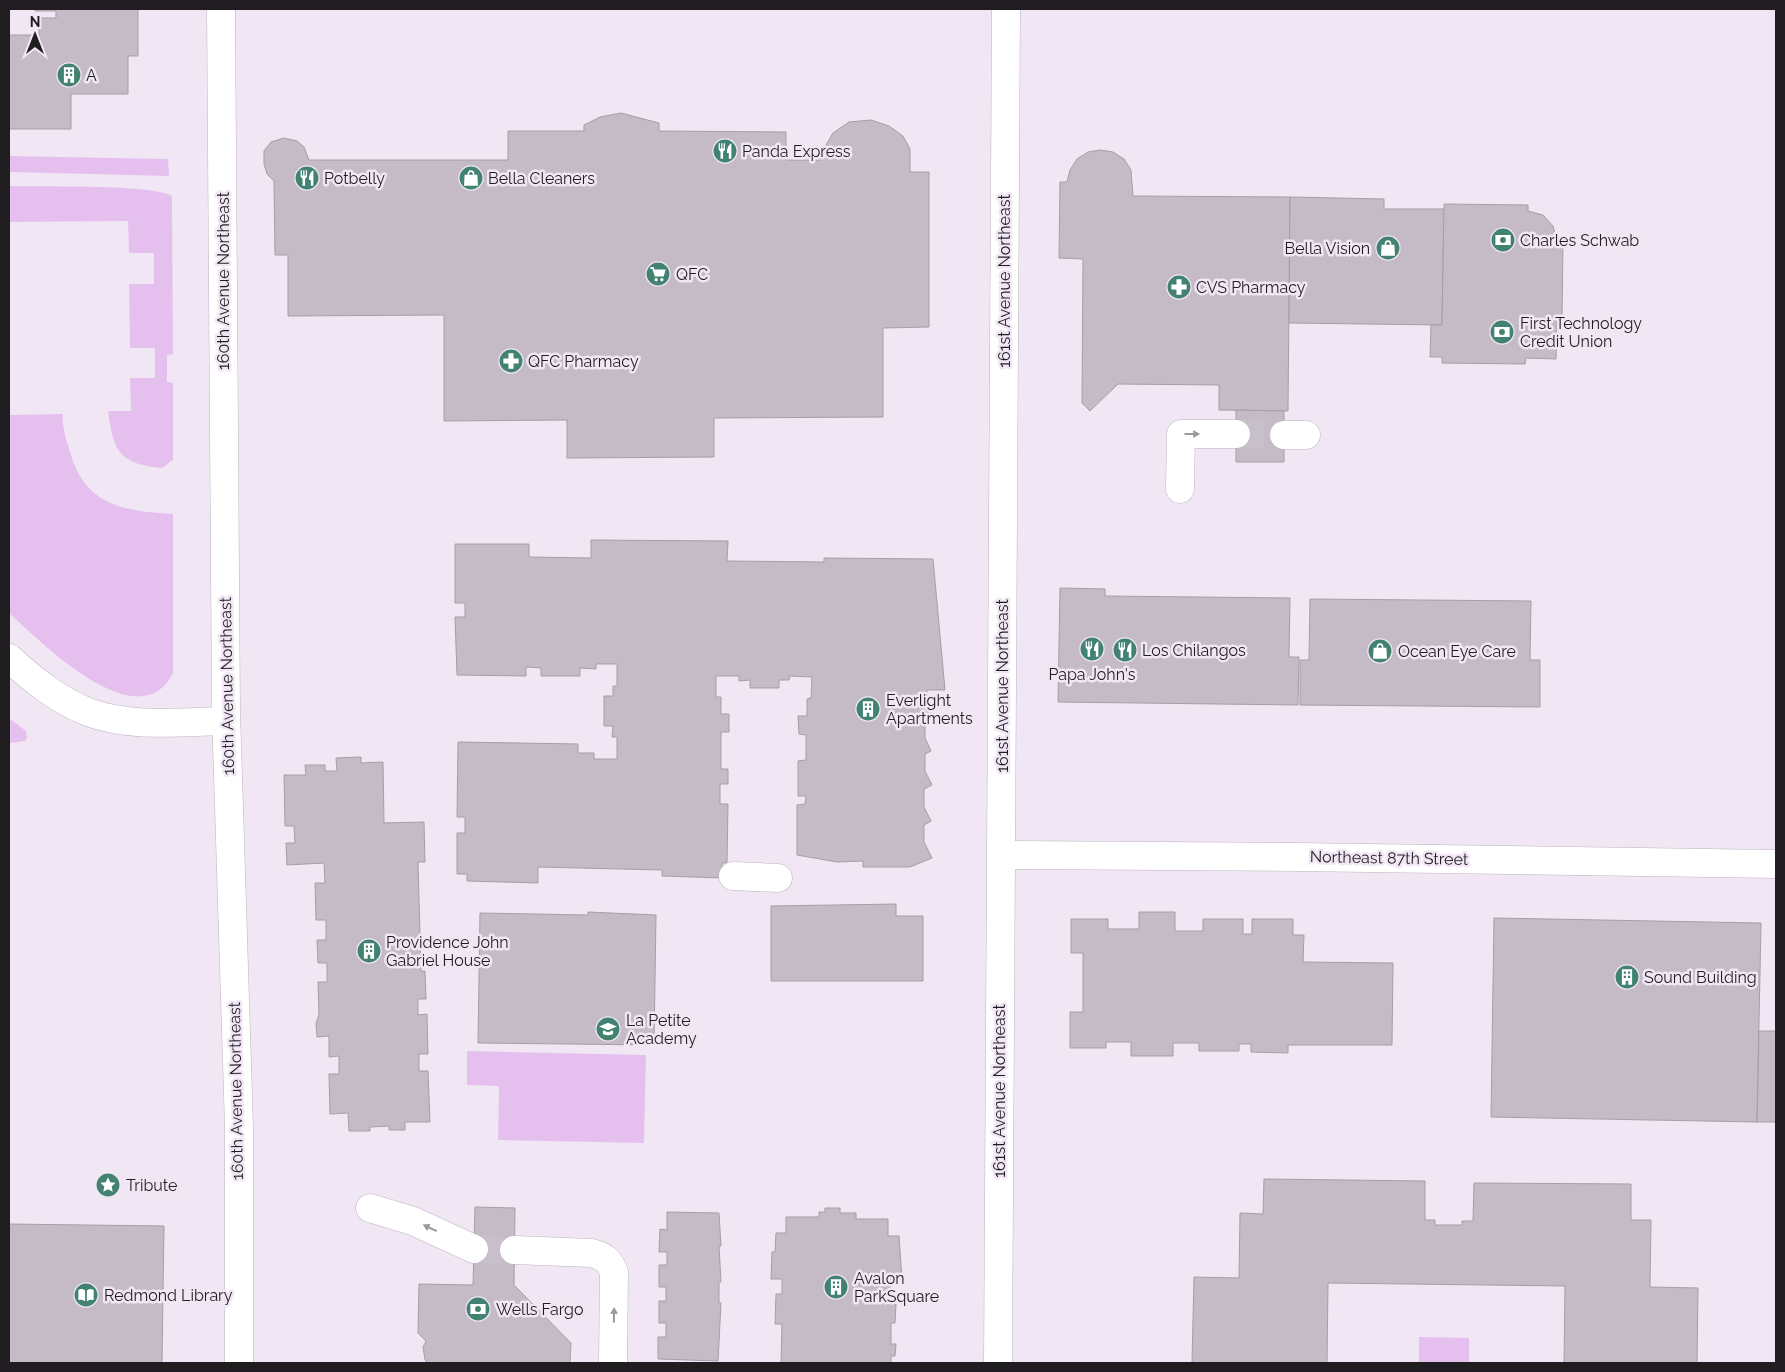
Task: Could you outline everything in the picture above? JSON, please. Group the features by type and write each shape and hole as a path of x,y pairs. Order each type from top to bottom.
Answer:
{"street":[{"name":"160th Avenue Northeast","path":"221,9 226,721 238,1088 239,1363"},
{"name":"161st Avenue Northeast","path":"998,1363 1006,9"},
{"path":"1180,489 1181,434 1236,434"},
{"path":"9,658 40,685 89,712 122,720 226,721"},
{"name":"Northeast 87th Street","path":"1001,855 1298,856 1776,864"},
{"path":"733,876 778,878"},
{"path":"370,1208 413,1221 474,1249"},
{"path":"514,1250 591,1253 602,1256 610,1262 614,1272 613,1363"}],"shaded area":[{"path":"9,156 168,159 169,176 9,172"},
{"path":"9,186 120,188 161,192 172,196 173,354 167,355 167,382 173,383 173,460 162,468 137,463 121,453 113,437 108,411 131,411 130,378 155,378 155,348 130,348 129,284 154,284 154,253 129,253 128,221 9,222"},
{"path":"63,414 66,438 77,470 96,495 109,502 138,511 173,514 173,673 158,691 138,696 115,692 90,679 66,663 9,613 9,415"},
{"path":"9,718 26,731 27,738 25,741 9,743"},
{"path":"467,1051 646,1055 644,1143 498,1140 499,1086 467,1085"},
{"path":"1419,1337 1469,1338 1469,1363 1419,1363"}],"building":[{"name":"A","path":"35,9 138,9 138,56 128,56 128,94 71,94 71,129 9,129 9,35 39,35 39,18 56,18 56,11 35,11"},
{"path":"621,113 659,123 659,131 786,132 786,160 821,160 826,145 833,133 849,122 871,120 889,126 903,136 910,149 910,172 929,172 929,327 883,328 883,417 714,418 714,457 567,458 567,420 444,421 444,315 288,316 288,255 275,255 274,181 267,174 264,164 264,151 271,142 284,138 297,141 304,147 309,160 508,160 508,131 584,131 584,125 600,117"},
{"path":"1100,150 1113,152 1124,159 1131,170 1133,196 1290,197 1288,411 1219,410 1219,385 1118,384 1090,411 1082,403 1083,259 1059,258 1060,182 1067,182 1070,170 1077,159 1088,152"},
{"path":"1290,197 1384,199 1384,209 1444,209 1442,325 1289,323"},
{"path":"1444,204 1528,205 1528,211 1543,215 1553,226 1557,241 1563,241 1562,322 1557,321 1556,359 1526,358 1525,364 1442,363 1442,357 1430,357 1431,325 1442,325"},
{"path":"1236,410 1284,411 1284,462 1236,462"},
{"name":"Everlight Apartments","path":"591,540 728,541 727,561 824,562 824,558 933,559 945,690 927,690 927,704 933,716 925,720 925,738 931,751 925,754 925,771 932,785 924,789 924,807 931,821 924,825 924,842 932,858 910,867 863,867 863,861 837,862 797,855 797,805 805,804 806,796 798,796 798,761 806,760 806,735 799,734 798,716 807,716 807,699 811,698 812,677 790,676 789,680 779,680 779,688 750,688 750,680 739,681 739,676 716,676 716,697 721,697 721,714 729,714 729,732 721,732 721,769 728,769 728,784 720,784 720,804 728,804 727,863 722,863 722,878 662,876 662,870 538,867 538,883 467,881 467,874 457,874 457,833 465,833 465,817 457,817 458,742 578,744 578,753 594,753 594,759 617,759 617,737 612,737 613,726 604,726 604,696 613,696 613,686 617,686 617,664 596,664 596,669 580,668 580,676 541,676 541,668 526,667 526,676 457,675 455,617 465,617 465,603 455,603 455,544 529,544 529,557 591,558"},
{"path":"1060,588 1105,589 1105,596 1290,598 1289,657 1299,657 1298,705 1058,702"},
{"path":"1310,599 1531,601 1530,660 1540,660 1540,707 1300,705 1300,660 1309,660"},
{"name":"Providence John Gabriel House","path":"361,757 361,763 383,762 384,823 424,822 425,862 418,862 421,971 425,971 426,999 418,999 418,1015 427,1014 428,1054 419,1054 419,1071 428,1071 430,1122 405,1122 405,1130 389,1130 389,1126 370,1127 370,1131 349,1131 348,1113 330,1114 329,1074 339,1074 339,1056 329,1057 329,1036 317,1037 316,1024 319,1014 318,982 327,982 327,963 318,963 317,940 326,940 326,920 316,920 315,883 325,883 324,863 287,865 286,843 295,843 294,826 285,826 284,775 306,775 305,765 325,765 325,771 337,771 336,758"},
{"path":"896,904 896,916 923,916 923,981 771,981 771,906"},
{"path":"588,912 656,915 654,1045 478,1043 480,913 588,915"},
{"path":"1139,912 1175,912 1175,931 1203,931 1203,919 1243,919 1243,934 1252,934 1252,919 1293,919 1293,935 1304,935 1303,962 1393,963 1392,1045 1288,1045 1288,1053 1251,1052 1251,1044 1239,1044 1239,1051 1199,1051 1199,1043 1173,1043 1173,1056 1131,1056 1131,1042 1106,1042 1106,1048 1070,1048 1070,1012 1083,1012 1083,953 1071,953 1071,919 1108,919 1108,929 1139,929"},
{"name":"Sound Building","path":"1494,918 1761,923 1757,1122 1491,1117"},
{"path":"1759,1031 1776,1031 1776,1122 1757,1122"},
{"path":"1264,1179 1425,1181 1425,1220 1435,1220 1435,1225 1462,1225 1462,1221 1473,1221 1474,1183 1631,1184 1631,1220 1651,1220 1650,1287 1698,1288 1697,1363 1564,1363 1565,1286 1328,1283 1327,1363 1192,1363 1194,1277 1239,1278 1240,1213 1263,1214"},
{"name":"Wells Fargo","path":"475,1207 515,1208 514,1285 571,1343 570,1363 428,1363 425,1360 423,1347 426,1341 418,1333 419,1284 473,1285"},
{"name":"Avalon ParkSquare","path":"825,1208 840,1208 840,1213 856,1213 856,1219 888,1219 888,1236 899,1236 902,1279 890,1279 890,1303 896,1304 895,1323 891,1323 891,1344 896,1344 895,1356 891,1356 891,1363 781,1363 782,1324 775,1324 776,1294 782,1294 782,1279 771,1279 772,1252 775,1252 776,1233 786,1233 786,1217 819,1217 819,1212 825,1212"},
{"path":"667,1212 719,1213 721,1282 719,1282 719,1303 721,1303 718,1361 658,1359 658,1337 666,1337 666,1323 659,1323 659,1301 666,1301 666,1287 659,1287 659,1265 667,1265 667,1252 659,1252 660,1229 667,1230"},
{"name":"Redmond Library","path":"9,1224 164,1226 162,1363 9,1363"}],"tunnel":[{"path":"1236,434 1284,435"},
{"path":"474,1249 514,1250"}],"place":[{"name":"A","path":"69,75"},
{"name":"Panda Express","path":"725,151"},
{"name":"Potbelly","path":"307,178"},
{"name":"Bella Cleaners","path":"471,178"},
{"name":"Charles Schwab","path":"1503,240"},
{"name":"Bella Vision","path":"1388,248"},
{"name":"QFC","path":"658,274"},
{"name":"CVS Pharmacy","path":"1179,287"},
{"name":"First Technology Credit Union","path":"1502,332"},
{"name":"QFC Pharmacy","path":"511,361"},
{"name":"Papa John's","path":"1092,649"},
{"name":"Los Chilangos","path":"1125,650"},
{"name":"Ocean Eye Care","path":"1380,651"},
{"name":"Everlight Apartments","path":"868,709"},
{"name":"Providence John Gabriel House","path":"369,951"},
{"name":"Sound Building","path":"1627,977"},
{"name":"La Petite Academy","path":"608,1029"},
{"name":"Tribute","path":"108,1185"},
{"name":"Avalon ParkSquare","path":"836,1287"},
{"name":"Redmond Library","path":"86,1295"},
{"name":"Wells Fargo","path":"478,1309"}]}
